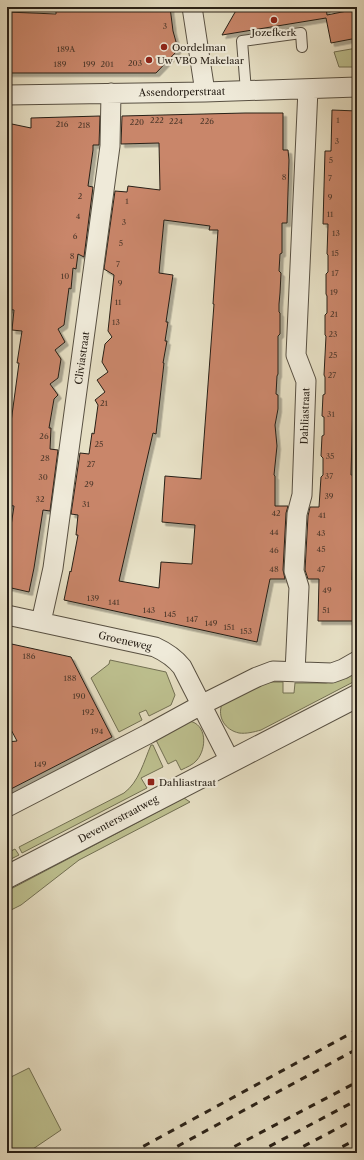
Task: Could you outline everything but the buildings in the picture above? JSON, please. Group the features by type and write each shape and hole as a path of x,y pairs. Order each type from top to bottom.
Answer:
{"street":[{"path":"192,7 205,92"},
{"name":"Assendorperstraat","path":"7,95 205,92 357,87"},
{"name":"Dahliastraat","path":"295,672 300,587 294,571 297,514 302,495 306,381 296,355 308,89"},
{"name":"Cliviastraat","path":"41,622 53,568 109,154 111,93"},
{"name":"Groeneweg","path":"7,615 154,647 165,651 182,667 230,761"},
{"path":"7,806 257,677 273,671 332,673 357,661"},
{"name":"Deventerstraatweg","path":"7,877 357,696"}],"lane":[{"path":"246,91 242,41 301,33 302,47"}],"green space":[{"path":"357,48 357,67 339,67 334,52"},
{"path":"110,660 166,672 175,695 171,705 149,716 146,710 139,713 142,720 119,732 91,678 109,664"},
{"path":"357,671 357,680 261,730 239,733 226,726 221,718 222,704 267,682 283,682 283,693 294,693 295,683 326,683"},
{"path":"189,721 195,723 202,731 204,743 197,760 192,765 181,770 176,760 168,764 156,740"},
{"path":"151,745 153,745 163,767 141,778 147,788 22,853 19,847 124,793 134,783"},
{"path":"184,798 190,802 79,860 21,905 7,912 7,891"},
{"path":"15,849 19,855 7,861 7,853"},
{"path":"29,1068 61,1130 27,1153 7,1153 7,1079"}],"railway":[{"path":"131,1153 357,1030"},
{"path":"165,1153 357,1049"},
{"path":"222,1153 357,1082"},
{"path":"257,1153 357,1100"},
{"path":"291,1153 357,1118"},
{"path":"330,1153 357,1139"}],"place":[{"name":"Jozefkerk","path":"274,20"},
{"name":"Oordelman","path":"164,47"},
{"name":"Uw VBO Makelaar","path":"149,60"},
{"name":"Dahliastraat","path":"151,782"}]}
